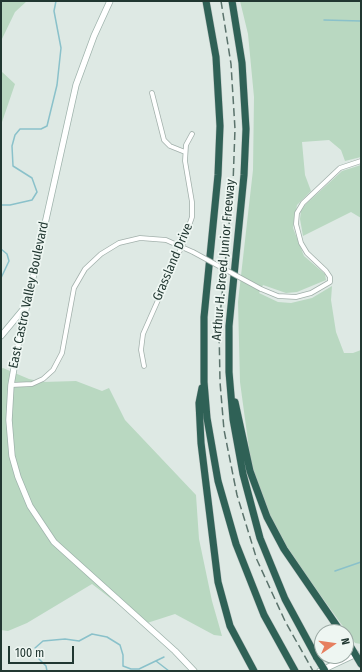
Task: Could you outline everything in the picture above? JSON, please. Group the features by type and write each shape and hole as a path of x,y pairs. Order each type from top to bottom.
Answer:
{"highway":[{"name":"Arthur H. Breed Junior Freeway","path":"206,1 216,62 220,136 218,184 205,308 204,382 216,470 233,536 258,602 294,670"},
{"name":"Arthur H. Breed Junior Freeway","path":"232,1 242,67 246,138 243,185 230,307 229,372 237,448 254,520 281,591 325,671"},
{"path":"229,372 250,471 266,517 284,549 336,624"},
{"path":"204,382 199,403 200,443 216,573 227,620 241,650 254,671"},
{"path":"359,653 361,664"}],"main road":[{"name":"East Castro Valley Boulevard","path":"110,1 94,36 76,85 27,304 11,386 9,420 12,456 18,477 34,513 54,542 179,654 194,671"},
{"path":"1,336 27,304"},
{"path":"320,671 359,653"}],"street":[{"path":"152,93 164,140 170,146 185,152"},
{"name":"Grassland Drive","path":"144,366 141,350 143,334 182,246 190,223 193,207 186,170 185,152 187,142 192,134"},
{"path":"11,386 26,386 39,382 53,370 62,353 74,288 85,269 101,254 119,243 140,238 162,239 182,246 261,289 278,296 296,297 311,293 330,282 330,277 326,271 307,253 301,243 296,224 297,213 303,203 340,168 361,162"}],"green space":[{"path":"1,1 27,1 15,12 1,41"},
{"path":"240,1 361,1 361,157 345,161 341,150 329,140 302,142 305,175 311,191 297,205 293,228 304,256 325,274 326,280 297,292 286,293 263,285 259,293 278,302 291,303 312,298 332,286 331,300 336,332 344,353 353,353 361,350 361,644 354,642 354,624 341,624 277,532 256,482 250,456 240,382 238,302 253,170 254,97 248,34"},
{"path":"1,71 15,84 1,125"},
{"path":"361,165 361,218 351,212 303,236 300,219 301,211 306,204 342,171"},
{"path":"3,368 29,379 43,382 76,381 102,391 109,388 125,420 196,495 199,539 212,601 222,636 214,635 175,614 144,624 92,584 27,623 8,631 1,630 1,369"}],"waterway":[{"path":"1,205 10,205 32,200 37,192 32,178 13,166 12,146 15,135 20,129 41,129 47,126 57,85 61,48 54,11 56,1"},
{"path":"324,20 361,21"},
{"path":"1,249 7,254 9,261 1,278"},
{"path":"335,571 361,562"},
{"path":"47,671 46,666 39,659 35,648 43,641 65,639 79,641 92,634 107,637 120,645 123,655 123,666 131,669 139,669 164,657"},
{"path":"156,661 169,671"}],"railway":[{"path":"221,1 231,64 235,129 233,184 219,326 220,382 224,430 237,495 257,560 285,621 313,671"}]}
